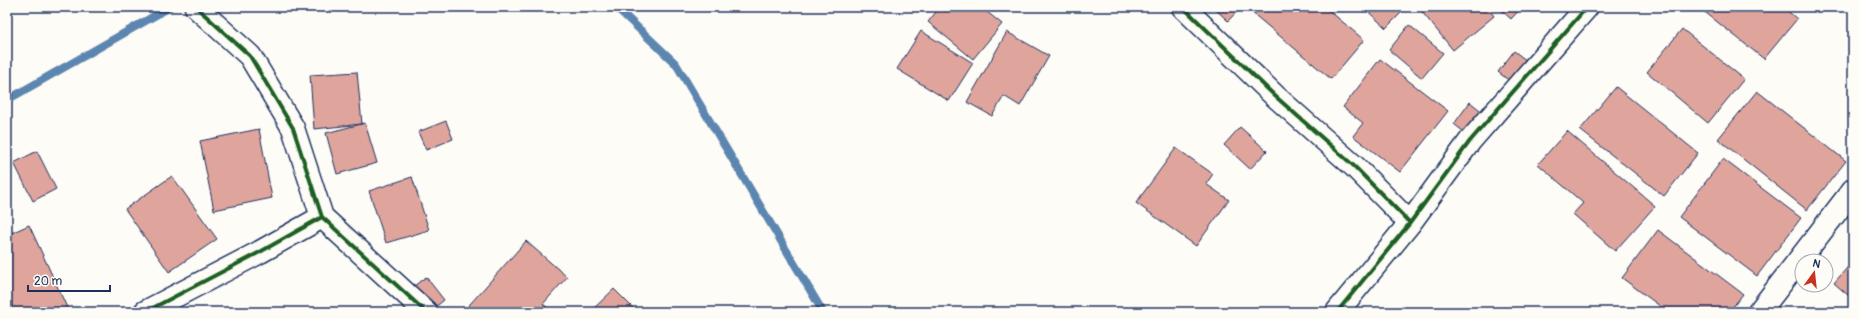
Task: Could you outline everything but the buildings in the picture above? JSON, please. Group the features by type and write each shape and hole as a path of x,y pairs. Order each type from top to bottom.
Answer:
{"street":[{"path":"1183,7 1275,96 1355,167 1410,223"},
{"path":"1337,312 1410,223 1470,141 1587,7"},
{"path":"197,8 250,56 293,128 322,217 426,312"},
{"path":"1759,312 1853,190"},
{"path":"145,312 260,252 322,217"}],"waterway":[{"path":"7,100 170,7"},
{"path":"616,7 676,64 823,312"}],"cycle path":[{"path":"196,7 250,56 293,128 322,217 426,312"},
{"path":"1183,7 1275,96 1355,167 1410,223"},
{"path":"1337,312 1410,223 1470,141 1587,7"},
{"path":"145,312 260,252 322,217"}]}
